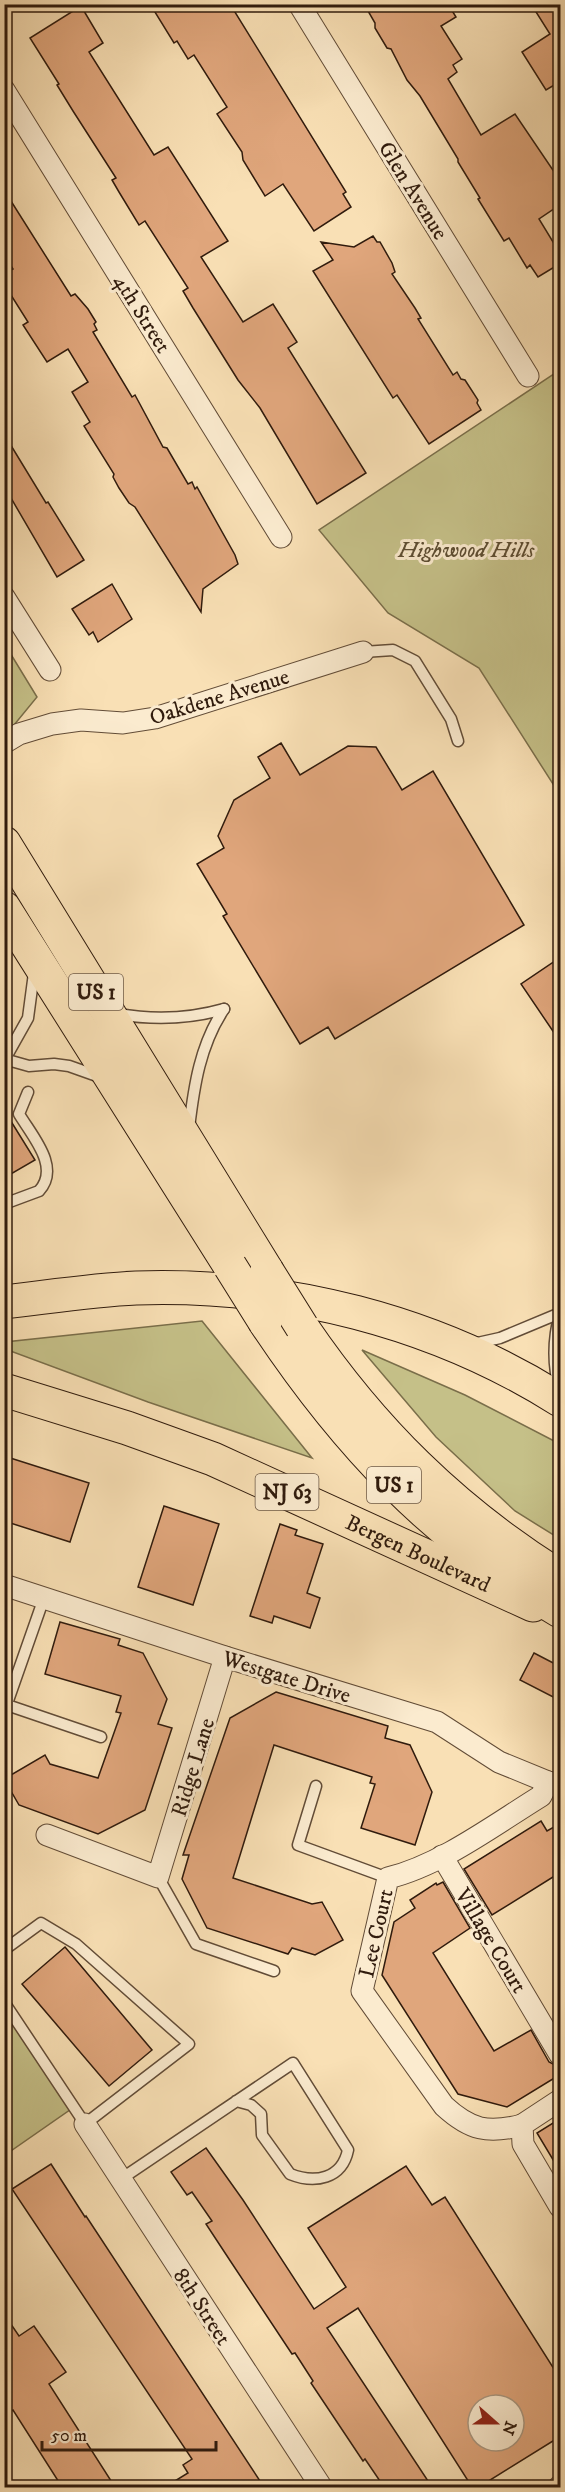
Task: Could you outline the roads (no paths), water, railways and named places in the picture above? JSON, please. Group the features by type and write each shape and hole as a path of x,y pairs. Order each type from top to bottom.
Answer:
{"main road":[{"name":"US 1","path":"4,843 302,1327 349,1392 405,1455 436,1485 485,1525 561,1577"},
{"name":"US 1","path":"4,908 265,1322 326,1408 397,1488 462,1545 561,1611"},
{"path":"4,1302 136,1288 278,1296 346,1309 407,1327 512,1371 561,1400"},
{"name":"Bergen Boulevard","path":"4,1390 127,1428 213,1459 561,1618"}],"street":[{"name":"Glen Avenue","path":"299,4 528,376"},
{"name":"4th Street","path":"4,90 281,537"},
{"path":"4,597 50,670"},
{"name":"Oakdene Avenue","path":"4,743 19,734 52,724 81,720 123,723 155,718 363,652"},
{"name":"Westgate Drive","path":"4,1585 225,1657 437,1722 499,1762 554,1784"},
{"name":"Ridge Lane","path":"158,1877 225,1657"},
{"path":"388,1878 407,1874 442,1856 541,1797 554,1784"},
{"path":"47,1835 158,1877"},
{"name":"Village Court","path":"442,1856 561,2055"},
{"name":"Lee Court","path":"388,1878 362,1991 444,2106 459,2120 480,2129 502,2130 522,2125"},
{"path":"561,2100 522,2125 523,2144 561,2206"},
{"name":"8th Street","path":"85,2124 322,2487"}],"lane":[{"path":"363,652 393,650 415,661 452,719 458,741"},
{"path":"31,949 34,968 31,1004 23,1029 5,1059 29,1066 54,1064 69,1066 112,1079"},
{"path":"108,1012 165,1018 194,1016 224,1009 212,1030 202,1056 187,1141"},
{"path":"4,1204 39,1191 48,1174 47,1162 19,1114 28,1092"},
{"path":"456,1346 500,1338 560,1313 555,1330 554,1362 561,1394"},
{"path":"44,1598 6,1708 101,1737"},
{"name":"Lee Court","path":"316,1786 298,1845 388,1878"},
{"path":"158,1877 196,1944 274,1971"},
{"path":"4,1950 41,1923 76,1944 189,2044 85,2124 4,2002"},
{"path":"121,2180 236,2101 293,2062 348,2150 346,2162 334,2174 317,2180 290,2174 262,2135 261,2114 250,2105 236,2101"}],"park label":[{"name":"Highwood Hills","path":"466,549"}]}
